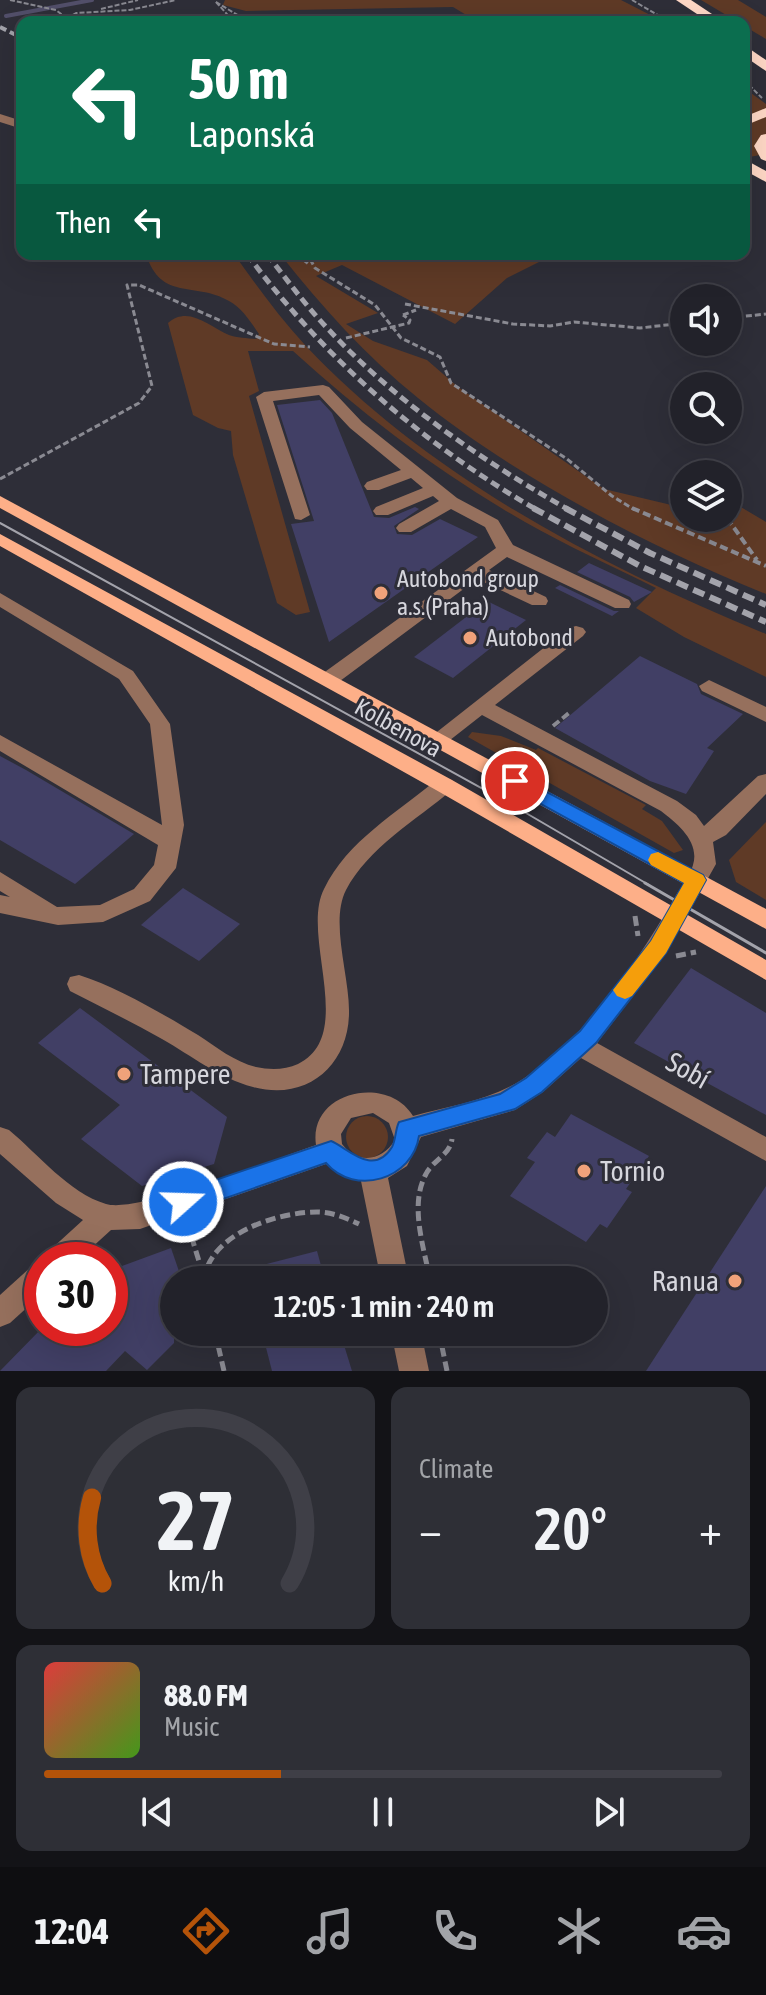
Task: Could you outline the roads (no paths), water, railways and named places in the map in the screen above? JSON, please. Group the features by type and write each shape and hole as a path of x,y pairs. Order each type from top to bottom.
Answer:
{"highway":[{"path":"664,0 690,16"},
{"path":"682,0 708,16"},
{"path":"766,138 761,146 766,156"}],"main road":[{"name":"Kolbenova","path":"0,501 766,920"},
{"name":"Kolbenova","path":"0,539 444,785 766,971"}],"street":[{"path":"301,515 264,397 323,390 356,425 434,489 492,524 506,549 622,604"},
{"path":"373,486 413,472"},
{"path":"382,511 434,489"},
{"path":"405,528 451,502"},
{"path":"329,679 506,549"},
{"path":"478,572 539,601"},
{"path":"0,599 126,675 160,724 173,825 165,868 142,895 103,913 58,916 0,904"},
{"path":"438,739 576,632"},
{"path":"709,686 766,715"},
{"path":"408,1129 506,1102 534,1085 579,1045 658,947 705,864 701,838 688,820 669,806 480,706"},
{"path":"0,742 170,842"},
{"path":"701,838 718,829 766,781"},
{"path":"79,984 174,1034 234,1071 259,1079 280,1081 306,1072 319,1063 335,1040 327,909 332,891 345,869 444,785"},
{"path":"0,880 58,916"},
{"name":"Sobí","path":"579,1045 766,1150"},
{"path":"361,1103 385,1105 395,1111 408,1129 404,1151 397,1161 373,1171 348,1167 331,1151 327,1141 332,1121 339,1112 361,1103"},
{"path":"0,1138 87,1208 105,1217 140,1217 331,1151"},
{"path":"373,1171 392,1266"},
{"path":"78,1242 105,1217"},
{"path":"0,1314 24,1292"},
{"path":"409,1346 414,1371"}],"waterway":[{"path":"6,16 92,0"}],"tram line":[{"path":"0,523 514,806 649,885"},
{"path":"645,883 766,953"}],"railway":[{"path":"0,27 16,35"},
{"path":"252,260 309,329 378,397 455,457 537,510"},
{"path":"272,260 321,321 383,382 473,451 569,510"},
{"path":"533,508 640,566 766,622"},
{"path":"565,508 650,553 766,605"}],"place":[{"name":"Autobond group a.s.(Praha)","path":"381,593"},
{"name":"Autobond","path":"470,638"},
{"name":"Tampere","path":"124,1074"},
{"name":"Tornio","path":"584,1171"},
{"name":"Ranua","path":"735,1281"}]}
